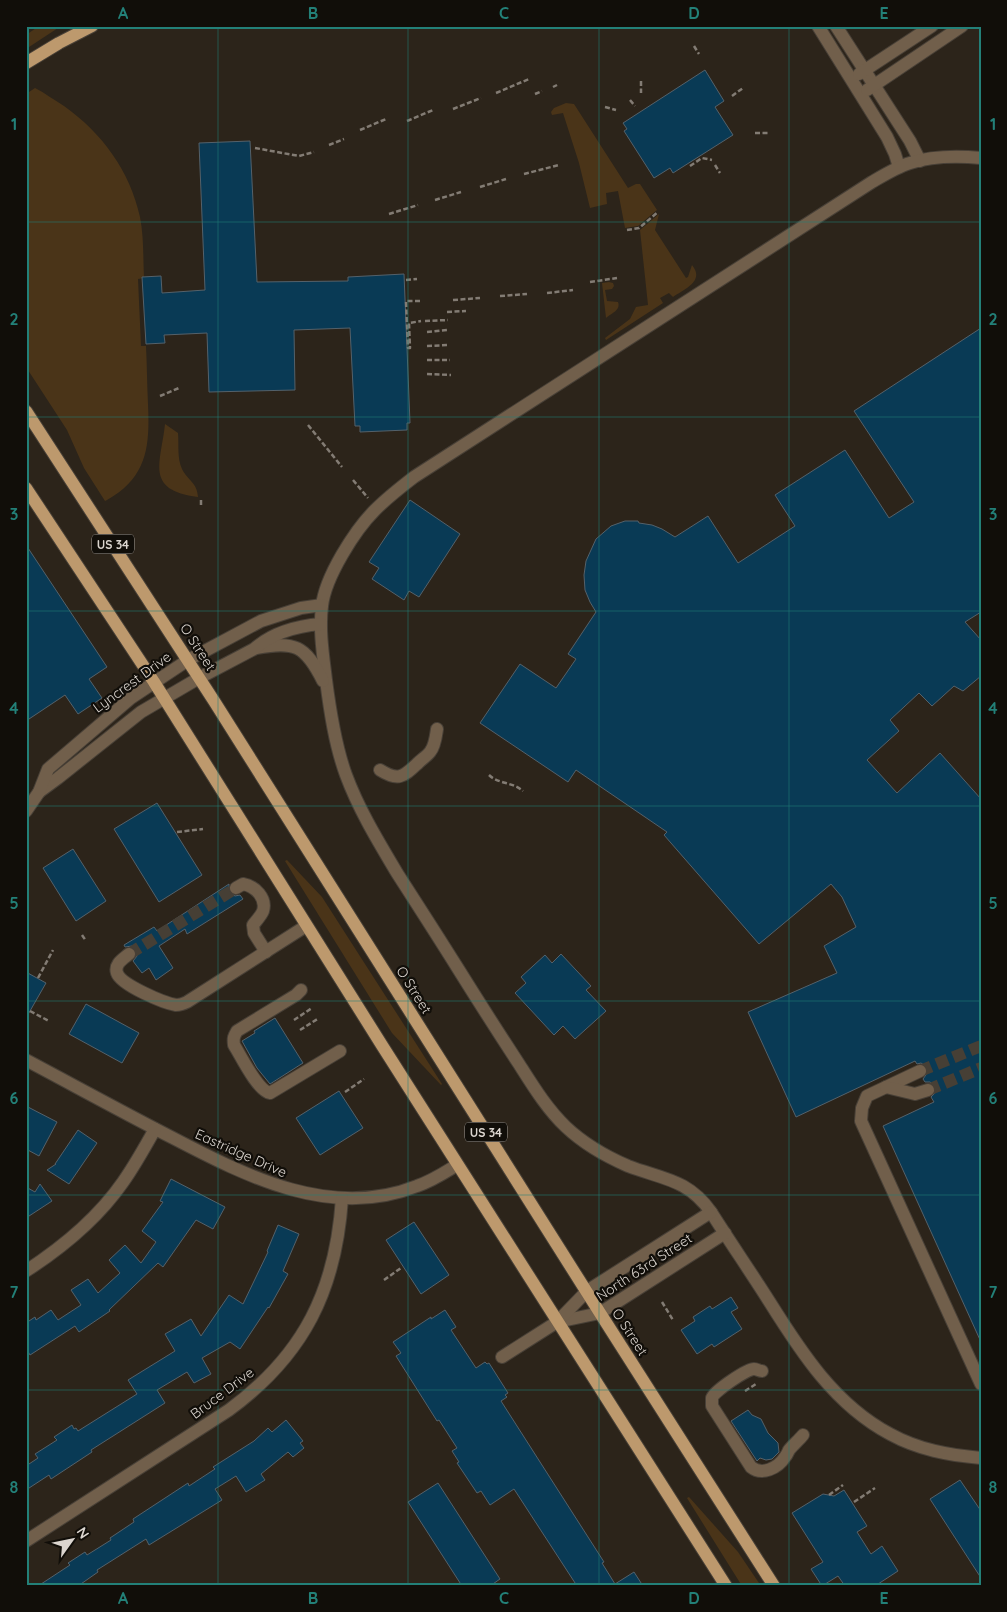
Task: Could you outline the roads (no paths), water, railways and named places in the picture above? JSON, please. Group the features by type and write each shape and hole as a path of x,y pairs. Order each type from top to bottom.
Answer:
{"main road":[{"path":"59,43 70,26"},
{"path":"26,63 92,26"},
{"name":"O Street","path":"26,411 188,660 586,1292 774,1586"},
{"name":"US 34","path":"26,488 154,682 457,1165 726,1586"}],"street":[{"path":"818,26 887,138 899,167"},
{"path":"836,26 910,142 920,161"},
{"path":"851,79 932,26"},
{"path":"860,94 962,26"},
{"path":"981,158 938,158 920,161 899,167 872,182 400,488 373,512 359,530 337,566 328,584 322,605 321,624 328,690 339,755 361,812 394,868 539,1095 564,1126 584,1142 612,1159 684,1185 696,1194 711,1212 800,1348 836,1394 855,1411 889,1434 924,1449 943,1454 981,1458"},
{"name":"Lyncrest Drive","path":"26,811 39,792 48,769 122,704 188,660 260,621 300,608 322,605"},
{"name":"Lyncrest Drive","path":"39,792 135,715 163,698 254,649 265,639 298,627 321,624"},
{"path":"254,649 277,644 295,647 305,653 315,664 328,690"},
{"path":"380,770 389,776 404,775 430,752 434,745 437,729"},
{"path":"236,888 243,884 250,885 261,896 264,907 261,915 253,925 254,933 266,952"},
{"path":"129,954 117,966 117,974 122,980 151,997 178,1005 187,1002 306,926"},
{"path":"301,990 296,995 237,1030 234,1035 234,1045 260,1087 270,1094 340,1051"},
{"name":"Eastridge Drive","path":"26,1060 155,1129 242,1172 276,1186 308,1194 342,1198 368,1198 397,1193 418,1186 457,1165"},
{"path":"920,1071 868,1096 862,1108 861,1121 981,1384"},
{"path":"886,1087 915,1094 928,1090"},
{"path":"26,1271 51,1255 76,1235 110,1199 127,1176 155,1129"},
{"name":"Bruce Drive","path":"26,1541 229,1410 273,1372 302,1334 325,1291 338,1240 342,1198"},
{"name":"North 63rd Street","path":"557,1322 586,1292 711,1212"},
{"name":"North 63rd Street","path":"557,1322 600,1314 725,1233"},
{"path":"502,1357 557,1322"},
{"path":"762,1371 754,1369 746,1372 720,1388 714,1393 712,1398 712,1406 751,1467 759,1471 766,1471 779,1464 803,1435"}],"tunnel":[{"path":"129,954 236,888"},
{"path":"920,1071 981,1046"},
{"path":"928,1090 981,1068"}]}
